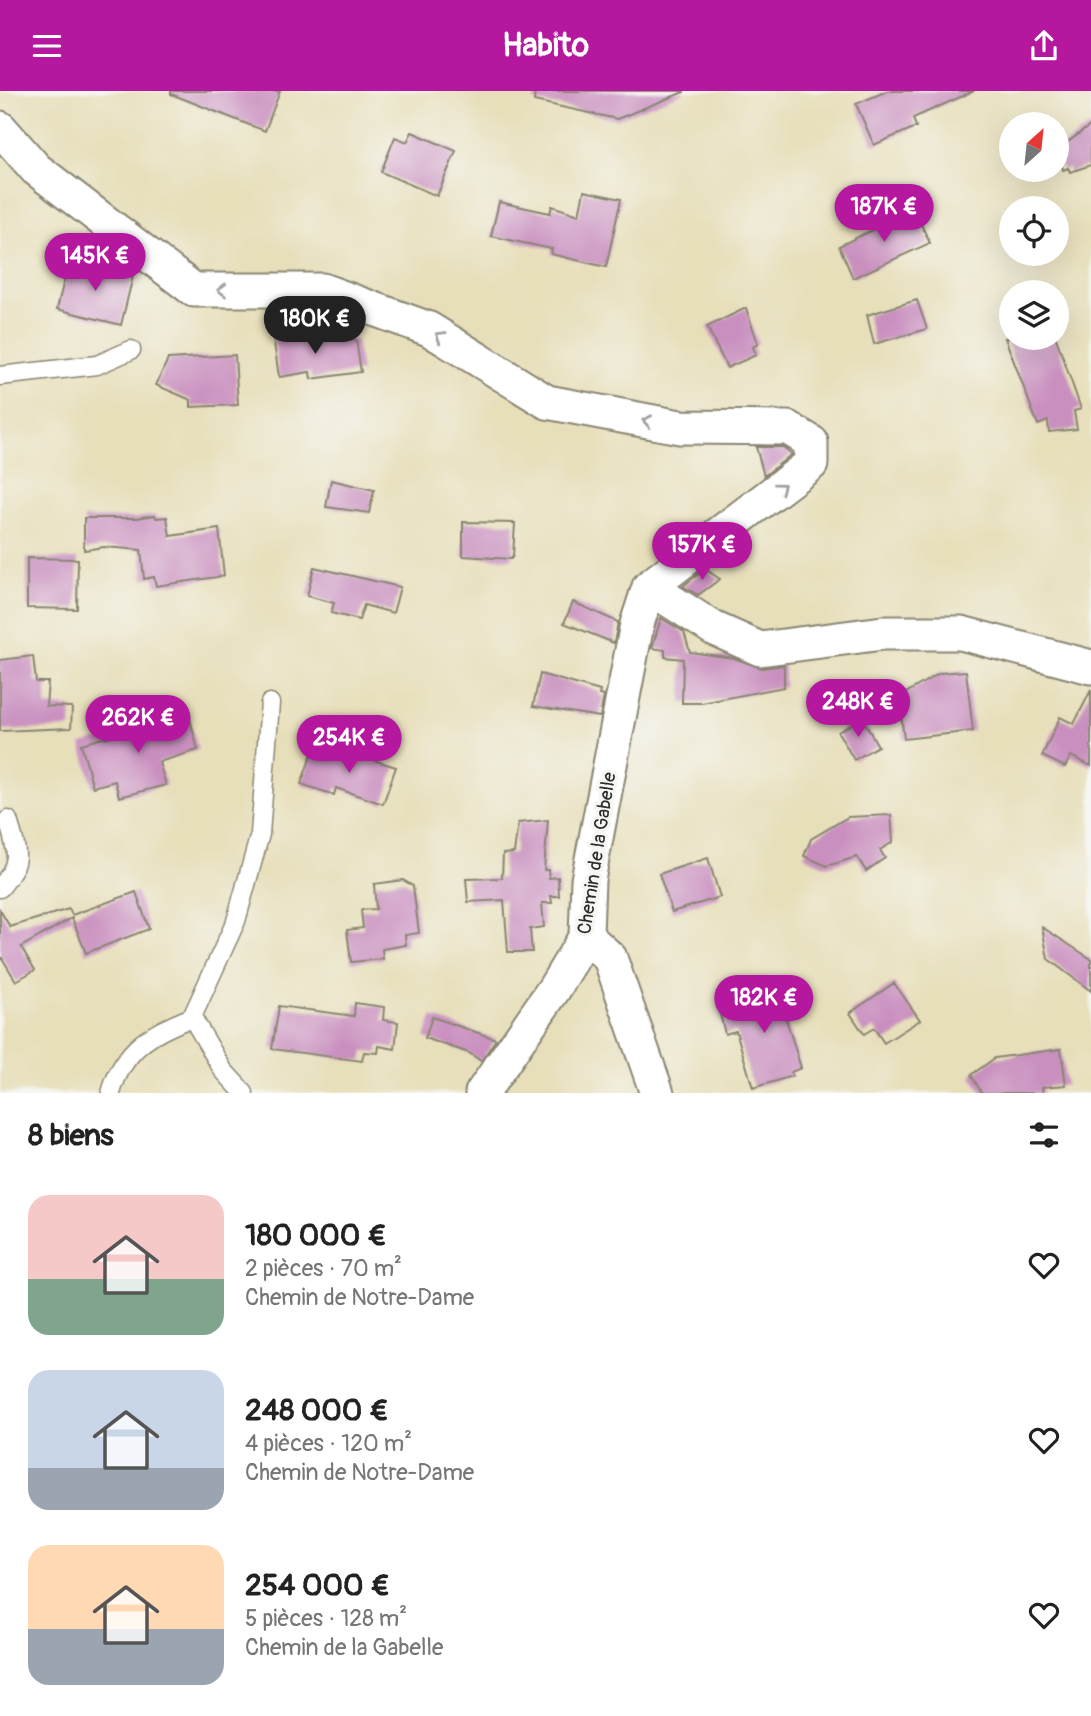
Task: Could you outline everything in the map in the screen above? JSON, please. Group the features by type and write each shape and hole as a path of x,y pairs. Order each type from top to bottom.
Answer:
{"street":[{"path":"0,128 36,169 194,290 322,291 429,329 547,402 680,427 788,428 811,442 811,464 649,587 713,628 760,649 883,633 961,633 1091,667"},
{"name":"Chemin de la Gabelle","path":"482,1093 586,936 588,880 637,624 649,587"},
{"path":"586,936 610,958 657,1093"}],"lane":[{"path":"0,376 97,365 131,350"},
{"path":"111,1093 125,1060 152,1033 192,1017 236,921 260,834 270,703"},
{"path":"0,888 17,865 17,853 8,820"},
{"path":"192,1017 223,1070 244,1093"}],"building":[{"path":"171,91 280,91 265,131 171,94"},
{"path":"535,91 684,92 617,119 534,101"},
{"path":"887,91 974,91 913,118 916,127 874,145 856,104"},
{"path":"1091,125 1091,165 1070,172 1069,141"},
{"path":"412,132 456,151 437,196 381,172 395,137 407,142"},
{"path":"584,191 621,199 606,267 551,254 552,249 491,236 499,202 550,213 552,206 579,215"},
{"path":"914,210 930,243 853,278 839,246"},
{"path":"69,260 133,276 121,325 57,309"},
{"path":"917,300 927,329 874,344 867,315"},
{"path":"746,308 758,344 753,347 756,355 727,368 707,327"},
{"path":"305,331 307,341 338,338 338,341 356,340 361,372 311,379 310,372 279,377 273,336"},
{"path":"1010,350 1060,350 1081,409 1074,411 1077,429 1049,432 1048,421 1038,425"},
{"path":"235,355 238,405 191,407 191,400 156,385 168,359"},
{"path":"756,447 783,447 792,454 764,476"},
{"path":"331,480 374,490 369,513 326,507"},
{"path":"155,515 156,518 167,517 170,536 219,529 224,576 156,586 154,577 144,579 141,550 104,547 84,550 84,518 137,518"},
{"path":"463,522 515,523 511,559 463,556"},
{"path":"27,558 78,559 77,609 27,608"},
{"path":"314,567 400,587 393,613 364,605 359,620 331,613 334,603 307,596"},
{"path":"705,569 720,579 698,595 683,586"},
{"path":"573,602 618,622 614,643 564,623"},
{"path":"661,618 684,632 690,652 734,658 762,668 784,665 784,687 702,703 682,703 683,659 665,657 665,650 652,648"},
{"path":"33,656 36,682 48,682 46,706 72,707 71,728 0,731 0,660"},
{"path":"966,671 973,731 904,739 899,697 940,673"},
{"path":"540,674 600,691 599,695 604,696 600,717 533,706"},
{"path":"1091,690 1091,766 1071,756 1065,767 1042,756 1060,717 1074,724"},
{"path":"189,715 198,750 159,762 166,785 119,797 115,781 93,787 81,744"},
{"path":"862,718 878,746 854,760 838,732"},
{"path":"314,748 346,758 348,752 396,767 383,804 336,788 334,795 301,784"},
{"path":"891,815 893,842 880,850 885,858 866,871 857,857 827,866 804,856 811,839 848,817"},
{"path":"548,820 544,870 548,870 549,878 558,877 559,896 551,896 552,903 542,903 544,927 530,929 532,952 508,952 504,900 468,902 466,879 502,878 503,854 514,853 518,823"},
{"path":"708,858 720,897 672,912 659,874"},
{"path":"403,880 413,886 419,933 405,935 406,945 382,949 383,959 351,962 347,930 363,928 361,910 376,909 374,884"},
{"path":"136,892 149,929 86,953 72,918 21,947 35,970 16,981 2,958 0,960 0,910 10,927 69,909 72,915"},
{"path":"1042,927 1091,959 1091,991 1048,959"},
{"path":"894,983 920,1020 884,1043 874,1028 864,1034 850,1013"},
{"path":"790,987 798,1015 786,1019 801,1068 791,1072 792,1076 753,1088 736,1031 725,1034 718,1006"},
{"path":"355,1003 384,1007 383,1020 398,1022 395,1049 379,1046 378,1053 364,1052 362,1061 272,1049 279,1006 354,1016"},
{"path":"432,1017 496,1039 481,1061 469,1053 425,1038"},
{"path":"1061,1049 1066,1085 1042,1087 1043,1093 982,1093 971,1075 995,1058"}]}
